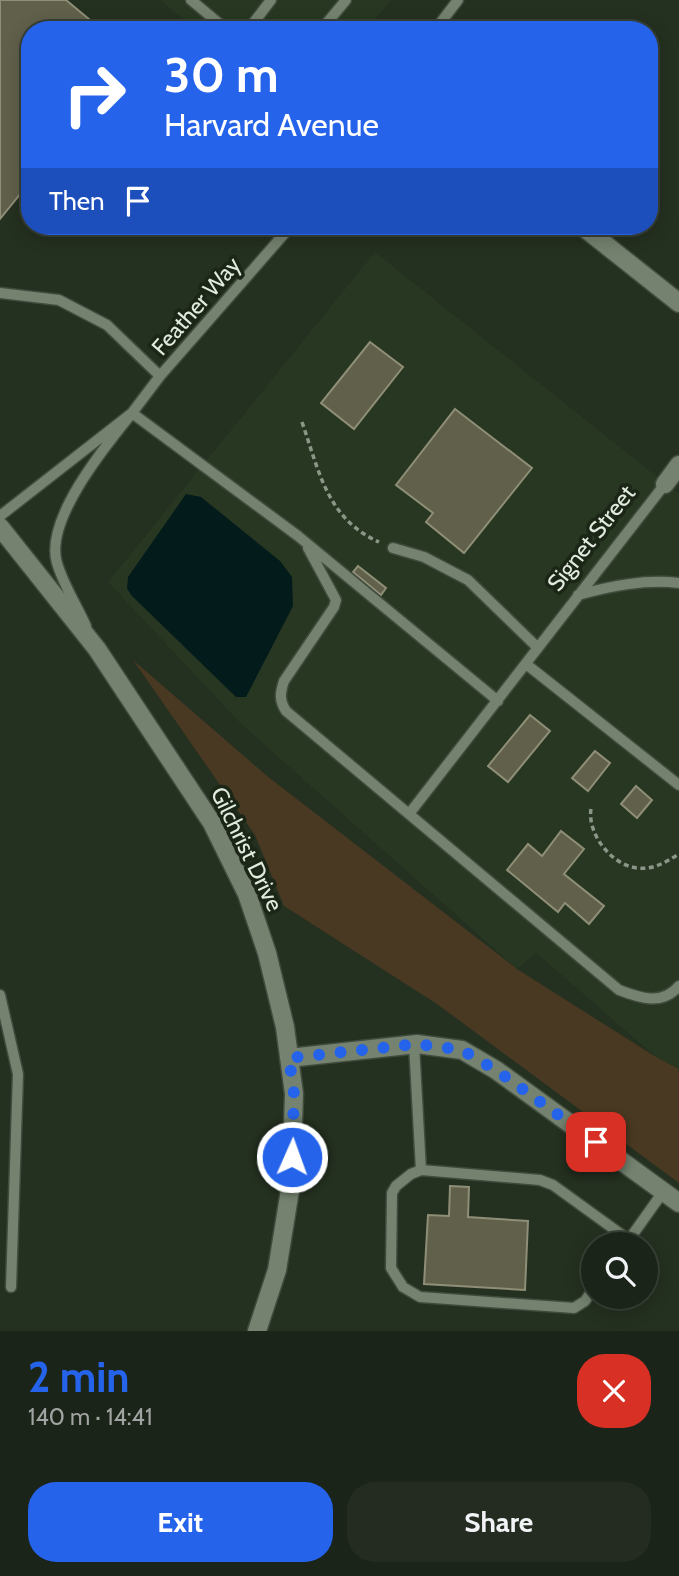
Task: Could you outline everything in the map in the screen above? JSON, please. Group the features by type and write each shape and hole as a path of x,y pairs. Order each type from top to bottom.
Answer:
{"street":[{"path":"593,235 679,303"},
{"name":"Signet Street","path":"665,484 679,465"},
{"name":"Gilchrist Drive","path":"0,527 97,649 212,823 247,894 267,953 285,1027 294,1094 291,1184 277,1270 257,1331"},
{"path":"289,1058 414,1044 446,1046 478,1058 679,1203"}],"lane":[{"path":"191,0 216,21"},
{"path":"255,21 271,0"},
{"path":"328,21 346,0"},
{"path":"442,21 458,0"},
{"name":"Feather Way","path":"97,649 57,562 54,539 61,517 95,461 160,376 283,235"},
{"path":"0,293 59,300 107,325 160,376"},
{"path":"132,412 303,540 498,701"},
{"name":"Feather Way","path":"0,516 132,412"},
{"name":"Signet Street","path":"409,814 665,484"},
{"path":"303,540 336,600 284,681 280,692 281,703 286,711 619,989 645,1000 673,993 679,986"},
{"path":"393,548 424,557 468,580 541,645"},
{"path":"578,595 608,587 660,581 679,583"},
{"path":"526,664 679,785"},
{"path":"0,995 18,1074 11,1287"},
{"path":"414,1044 421,1170"},
{"path":"581,1304 574,1308 420,1297 398,1283 391,1268 392,1193 404,1179 421,1170 547,1182 614,1232"},
{"path":"634,1232 663,1192"}],"path":[{"path":"302,422 329,497 342,517 366,536 393,548"},
{"path":"591,809 594,835 621,862 637,869 658,866 679,855"}],"shaded area":[{"path":"160,0 391,0 374,21 186,21"},
{"path":"375,252 679,494 679,1069 656,1057 536,953 517,969 240,723 108,582"},
{"path":"133,660 267,776 517,969 679,1069 679,1183 437,1004 284,906 255,835"}],"water":[{"path":"186,494 201,497 280,561 292,577 293,606 246,697 236,697 131,595 127,588 128,577"}],"building":[{"path":"0,0 66,0 91,21 21,21 21,193 0,219"},
{"path":"370,342 403,367 354,429 321,403"},
{"path":"455,409 532,468 464,553 426,522 433,513 396,485"},
{"path":"358,566 386,588 381,595 353,572"},
{"path":"530,715 550,731 508,782 488,766"},
{"path":"595,751 610,763 588,791 572,778"},
{"path":"636,786 652,800 637,818 621,804"},
{"path":"561,831 584,849 564,874 604,906 589,924 565,903 558,912 507,870 528,844 542,856"},
{"path":"450,1186 469,1187 468,1217 528,1221 525,1290 424,1284 428,1215 449,1216"}],"route":[{"path":"292,1157 294,1094 289,1058 417,1044 446,1046 478,1058 596,1142"}]}
